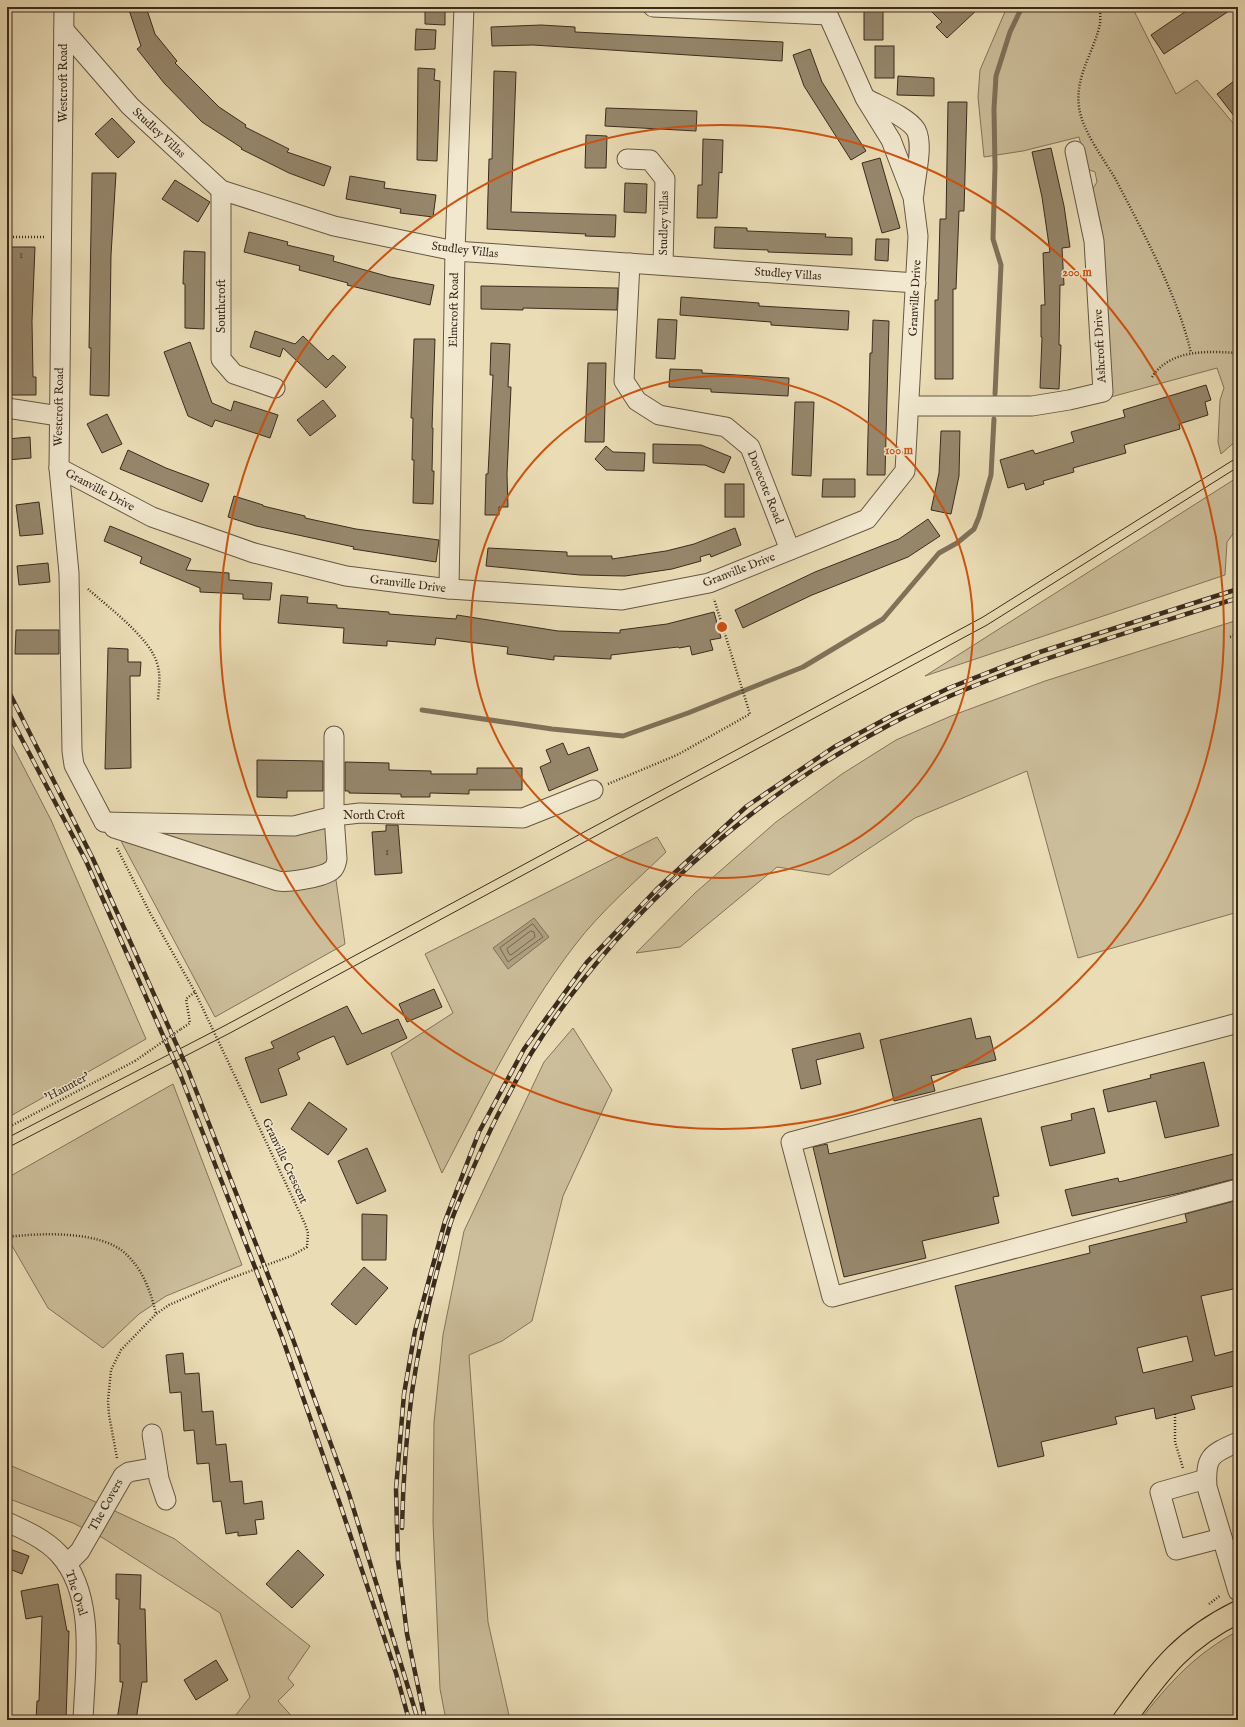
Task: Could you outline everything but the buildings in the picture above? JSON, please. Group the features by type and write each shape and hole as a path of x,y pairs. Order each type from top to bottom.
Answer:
{"main road":[{"path":"1124,1720 1163,1667 1182,1649 1219,1622 1238,1612"}],"street":[{"name":"Westcroft Road","path":"64,7 59,468 68,573 72,758 104,822"},
{"name":"Elmcroft Road","path":"449,589 455,251 464,7"},
{"path":"653,7 828,11"},
{"name":"Granville Drive","path":"59,468 152,517 254,553 346,576 449,589 622,600 709,583 867,519 905,471 910,406 918,236 913,197 891,140 866,98 828,11"},
{"name":"Studley Villas","path":"64,30 130,106 221,190 334,226 455,251 916,283"},
{"path":"866,98 905,119 915,129 919,143 913,197"},
{"name":"Ashcroft Drive","path":"910,406 1032,406 1103,392 1094,241 1087,178 1075,151"},
{"name":"Studley villas","path":"628,159 650,160 665,179 663,265"},
{"name":"Southcroft","path":"221,190 222,359 234,374 275,388"},
{"name":"Dovecote Road","path":"630,263 624,381 637,401 659,415 726,427 750,447 790,550"},
{"path":"7,408 59,416"},
{"path":"104,822 117,829 286,882 329,872 334,869 337,858 334,816 334,736"},
{"name":"North Croft","path":"104,822 294,826 334,816 360,813 523,818 593,790"},
{"path":"1238,1023 791,1142 832,1297 1238,1189"},
{"path":"152,1434 159,1479 166,1500"},
{"path":"1238,1442 1214,1452 1205,1470 1207,1487 1238,1591"},
{"path":"123,1476 129,1472 157,1467"},
{"name":"The Covers","path":"67,1564 80,1551 123,1476"},
{"path":"1206,1479 1160,1492 1176,1550 1222,1538"},
{"name":"The Oval","path":"7,1522 48,1544 67,1564 78,1589 85,1620 86,1640 83,1720"}],"path":[{"path":"1100,7 1100,27 1083,68 1078,89 1079,108 1085,127 1116,180 1161,271 1186,334 1191,353"},
{"path":"7,237 62,236"},
{"path":"1152,377 1157,369 1165,362 1180,355 1191,353 1238,353"},
{"path":"68,573 133,629 148,646 157,662 160,679 158,700"},
{"path":"593,790 677,755 750,714 709,583"},
{"path":"1230,637 1238,634"},
{"path":"104,822 149,911 196,992"},
{"name":"'Haunter'","path":"7,1128 135,1061 190,1023 186,999 196,992"},
{"name":"Granville Crescent","path":"196,992 308,1232 307,1247 291,1256"},
{"path":"7,1237 68,1235 92,1238 111,1244 125,1253 137,1265 148,1286 156,1314"},
{"name":"The Covers","path":"123,1476 116,1455 109,1416 109,1383 115,1362 130,1339 156,1314 186,1296 291,1256"},
{"path":"1175,1414 1175,1442 1187,1484"}],"shaded area":[{"path":"1007,7 1132,7 1176,94 1197,80 1238,129 1238,439 1221,454 1218,442 1220,400 1224,388 1217,368 1111,397 1104,250 1101,225 1092,190 1097,182 1095,172 1087,169 1079,137 1023,151 984,157 978,97 980,70"},
{"path":"1238,477 1238,527 1227,542 1225,575 925,676"},
{"path":"1238,620 1238,912 1078,958 1027,771 915,818 829,875 777,867 680,947 636,953 695,893 776,822 842,774 896,740 951,716 1045,681"},
{"path":"7,735 51,820 146,1039 7,1118"},
{"path":"328,823 345,944 215,1017 122,843 118,827"},
{"path":"657,837 666,852 596,920 585,932 555,972 520,1027 442,1173 391,1053 453,1013 425,954"},
{"path":"573,1028 612,1090 563,1196 532,1321 502,1341 469,1355 488,1622 510,1720 446,1720 440,1689 433,1522 434,1422 443,1335 464,1231 544,1062"},
{"path":"173,1084 242,1265 166,1296 139,1314 103,1348 48,1308 7,1237 7,1178"},
{"path":"7,1464 87,1498 175,1539 310,1646 288,1678 294,1685 278,1701 295,1720 232,1720 250,1697 220,1613 103,1538 73,1523 7,1498"},
{"path":"1238,1631 1238,1720 1140,1720 1173,1681 1196,1659"}],"water":[{"path":"534,918 549,937 508,969 493,948"}],"waterway":[{"path":"995,394 1001,265 993,239 995,167 994,109 996,76 1010,32 1022,7"},
{"path":"422,710 552,729 623,736 688,713 803,667 883,619 939,553 957,543 974,529 991,475 994,419"}],"tram line":[{"path":"7,1138 226,1025 983,617 1238,457"},
{"path":"7,1148 230,1033 987,625 1238,467"}],"railway":[{"path":"425,1720 407,1634 398,1561 396,1489 404,1394 415,1331 445,1221 479,1132 524,1049 587,962 657,889 747,806 834,747 891,716 949,688 1040,652 1238,589"},
{"path":"402,1528 406,1443 415,1371 438,1266 452,1220 487,1136 528,1059 566,1002 604,954 646,908 690,865 738,825 787,787 839,754 891,724 975,685 1018,669 1106,639 1238,598"},
{"path":"7,688 93,859 188,1070 291,1334 349,1494 418,1720"},
{"path":"7,711 86,861 180,1074 282,1337 341,1507 396,1673 409,1720"}]}
